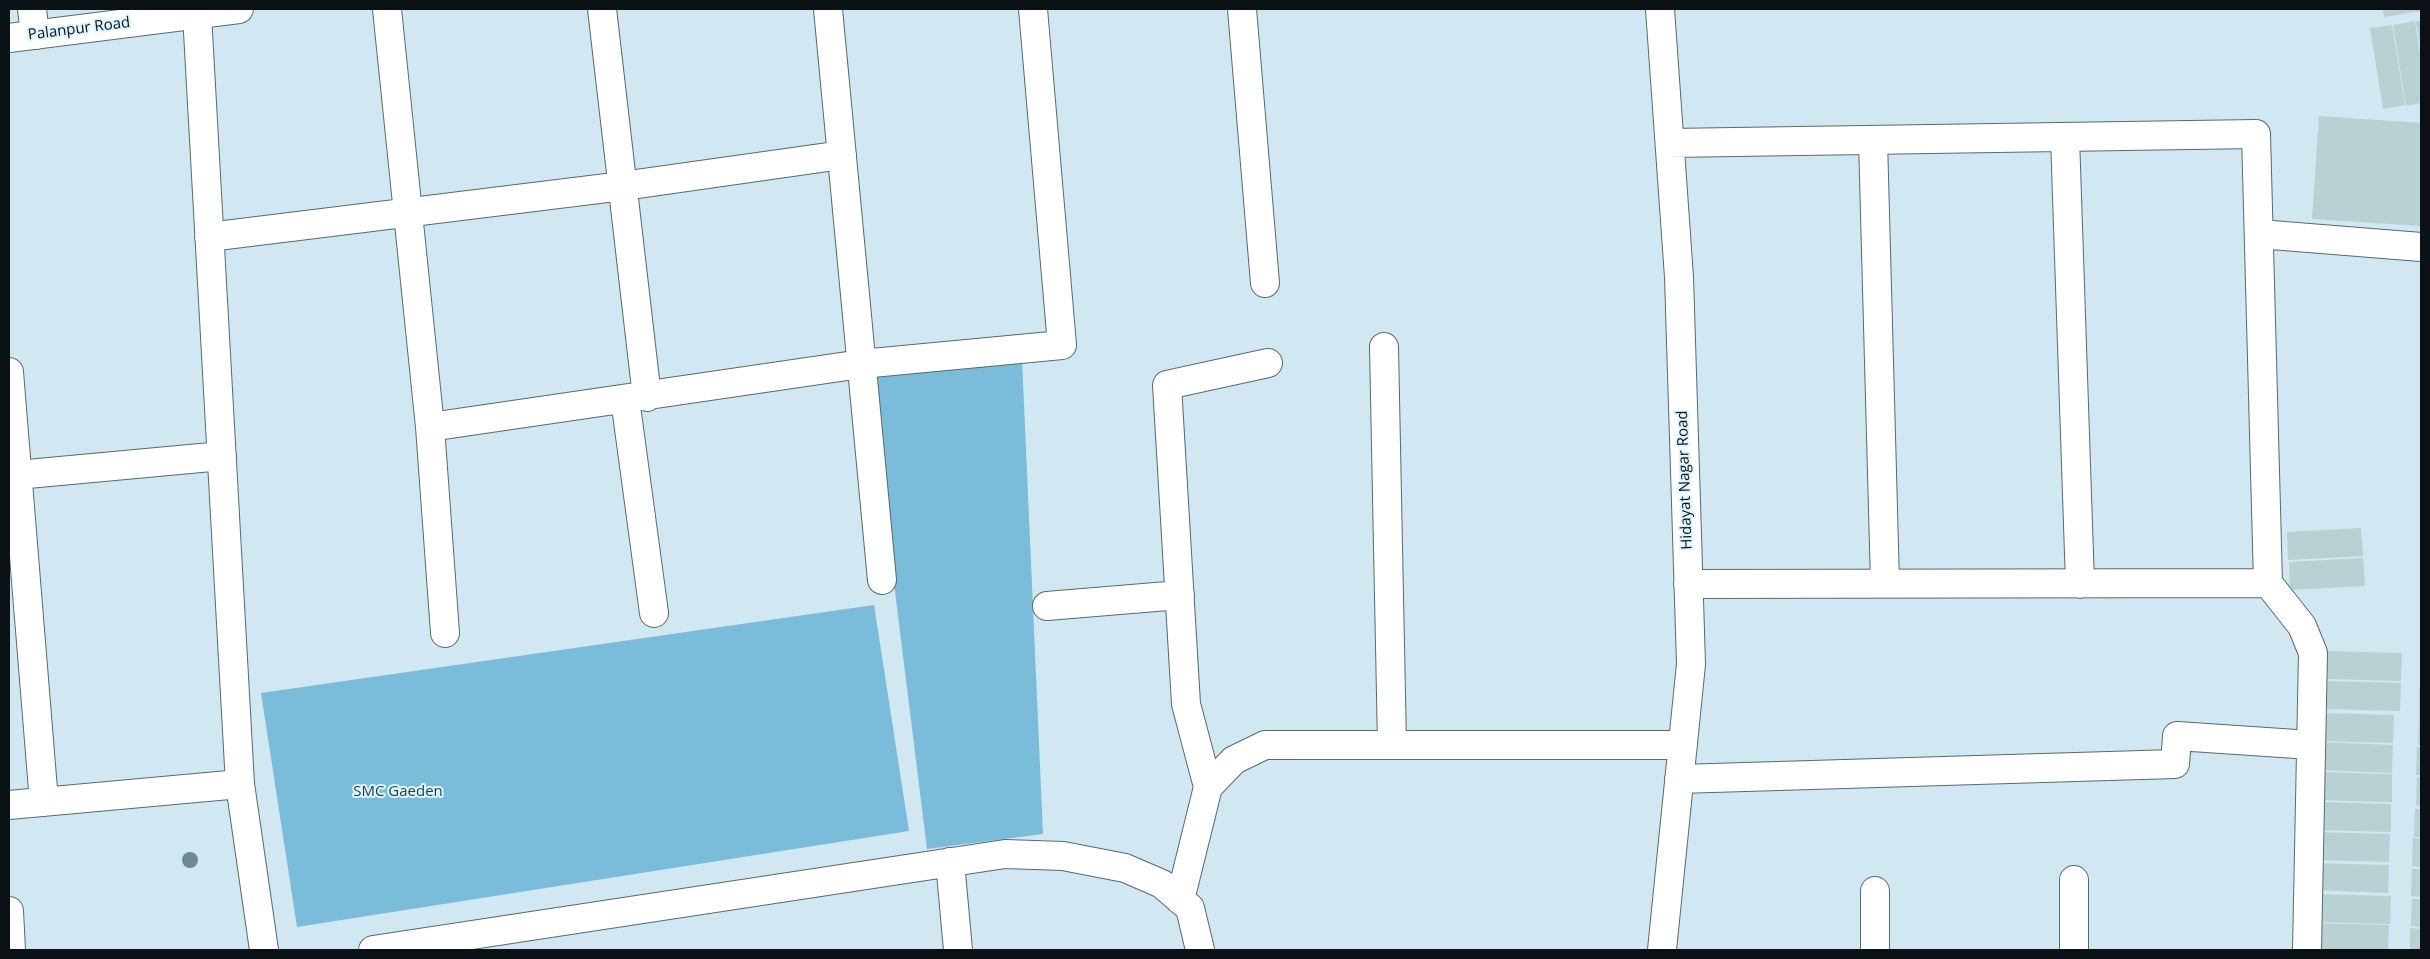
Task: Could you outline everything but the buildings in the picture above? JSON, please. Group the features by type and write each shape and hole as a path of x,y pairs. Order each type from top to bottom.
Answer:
{"street":[{"name":"Palanpur Road","path":"9,38 34,22 152,14 197,14 239,9"},
{"path":"387,9 430,427 445,633"},
{"path":"602,9 623,186 636,398 654,613"},
{"path":"828,9 882,580"},
{"path":"430,427 861,364 1062,345 1033,9"},
{"path":"1242,9 1266,283"},
{"name":"Hidayat Nagar Road","path":"1660,9 1679,277 1691,664 1662,950"},
{"path":"197,14 240,784 264,950"},
{"path":"1670,143 2256,134 2268,583 2302,626 2314,654 2307,950"},
{"path":"2066,136 2080,584"},
{"path":"1873,140 1885,583"},
{"path":"209,237 623,186 842,155"},
{"path":"2259,234 2421,247"},
{"path":"1384,347 1392,745"},
{"path":"1180,900 1208,787 1186,704 1167,385 1268,364"},
{"path":"9,372 44,802"},
{"path":"17,475 222,456"},
{"path":"1688,584 2268,583"},
{"path":"1047,606 1180,595"},
{"path":"1679,779 2175,764 2177,736 2311,744"},
{"path":"1208,787 1234,760 1265,745 1682,745"},
{"path":"9,804 240,784"},
{"path":"373,950 1005,854 1063,856 1125,868 1162,884 1190,908 1200,950"},
{"path":"950,862 958,950"},
{"path":"2074,880 2074,950"},
{"path":"1874,950 1875,891"},
{"path":"9,911 11,950"}],"green space":[{"path":"1022,359 1043,834 927,849 868,374"},
{"name":"SMC Gaeden","path":"874,605 909,831 297,927 261,693"}]}
